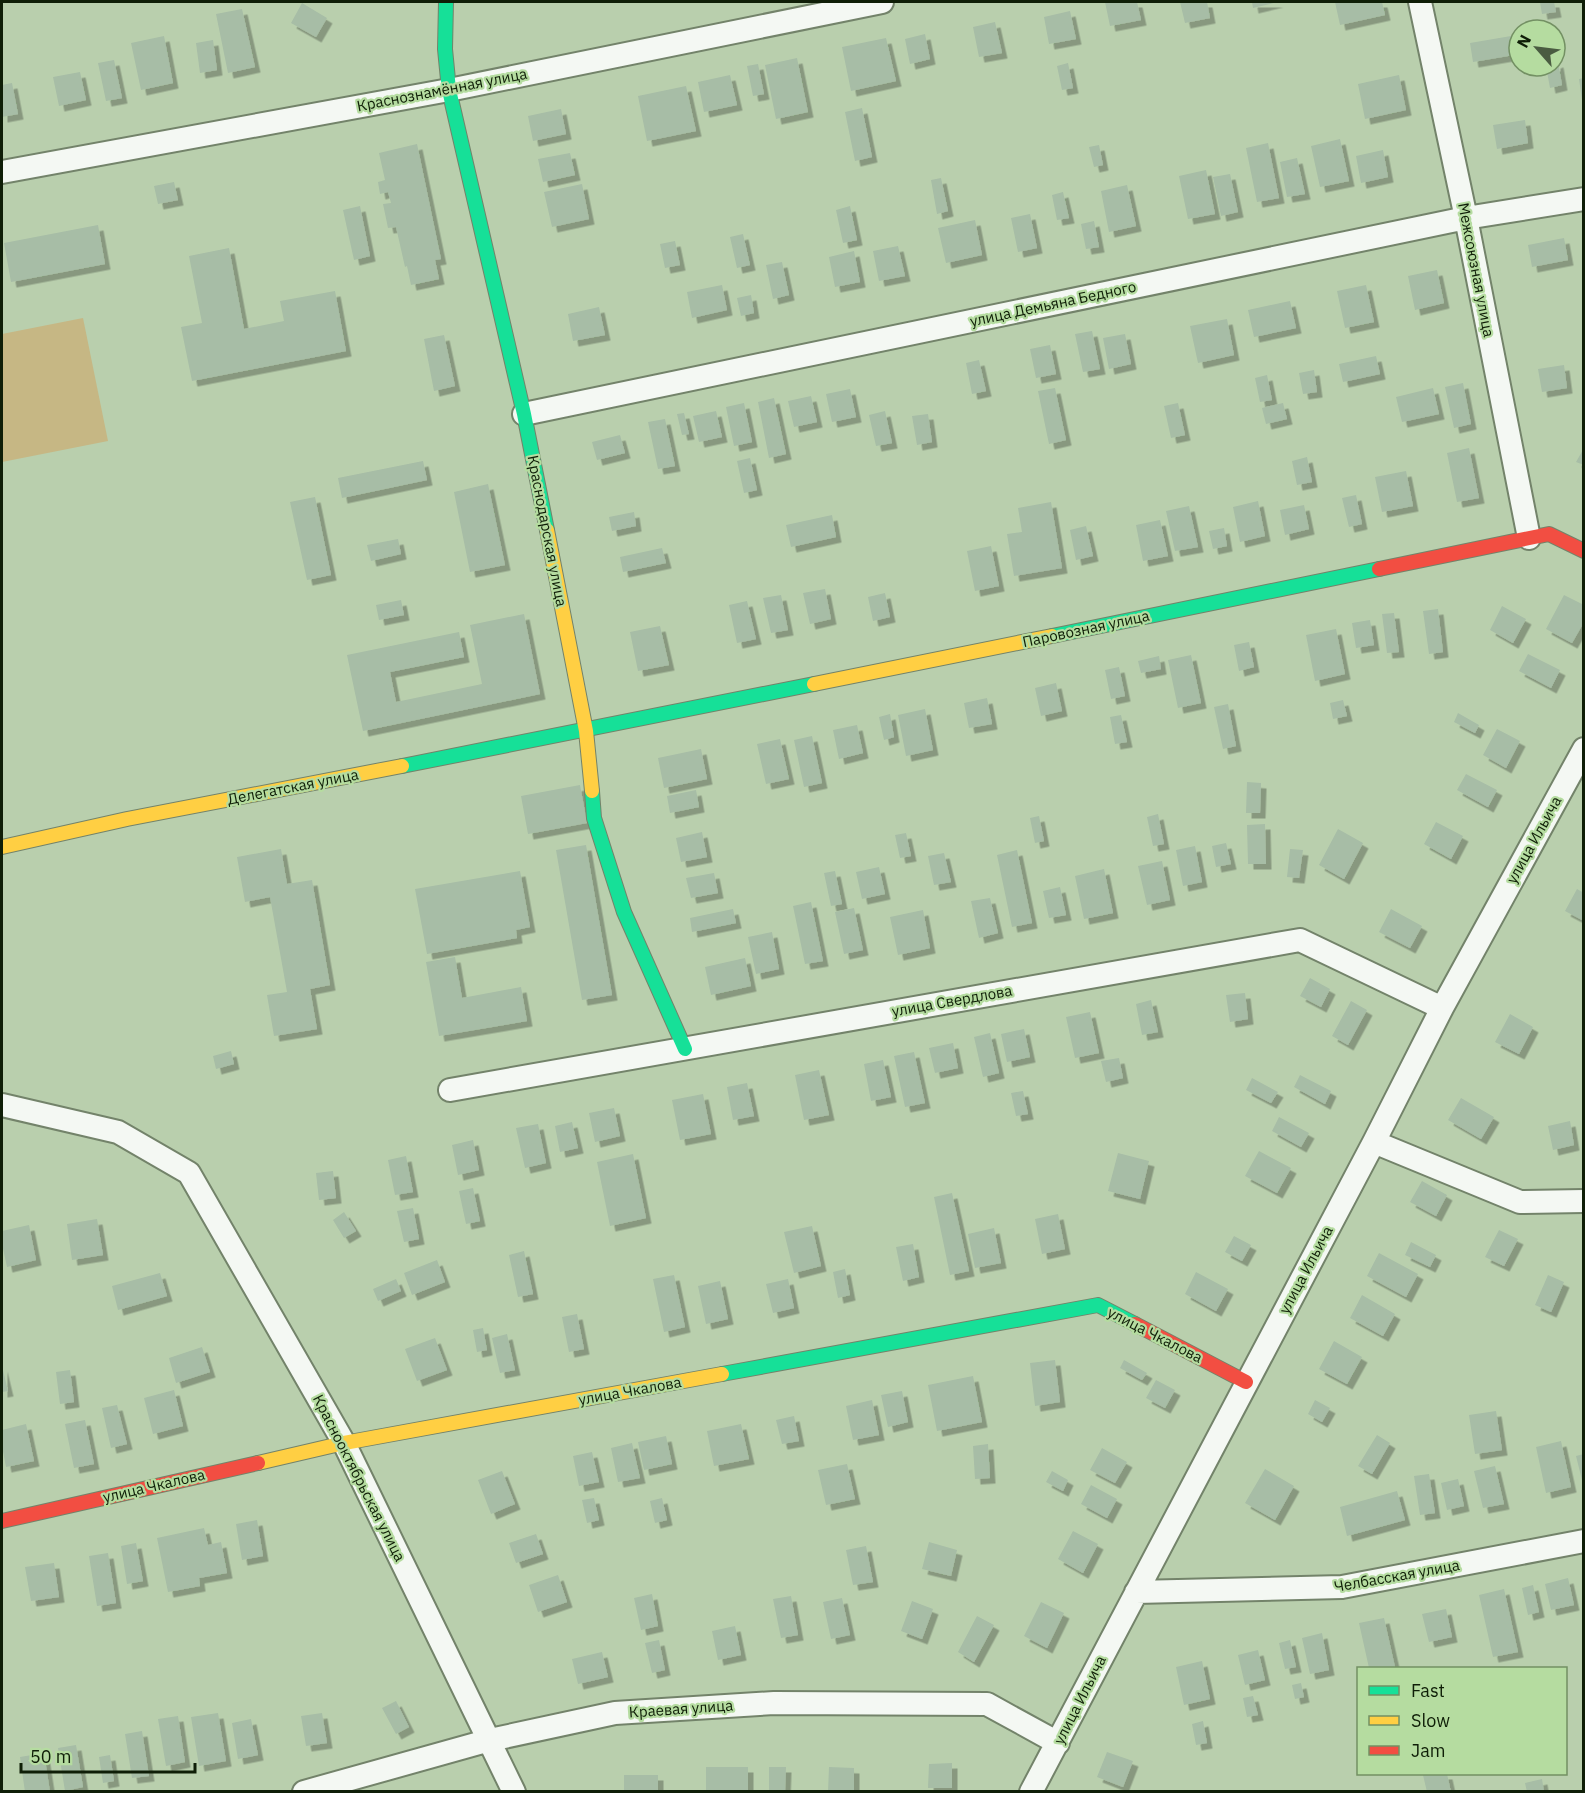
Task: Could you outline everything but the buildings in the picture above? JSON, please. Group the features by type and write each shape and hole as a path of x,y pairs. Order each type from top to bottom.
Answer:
{"street":[{"name":"Краснодарская улица","path":"446,2 449,90 524,414 586,731 594,818 624,912 685,1048"},
{"name":"Краснознамённая улица","path":"2,172 449,90 882,2"},
{"name":"Межсоюзная улица","path":"1420,2 1466,218 1528,538"},
{"name":"улица Демьяна Бедного","path":"524,414 1466,218 1584,199"},
{"name":"Паровозная улица","path":"586,731 1549,534 1584,551"},
{"name":"Делегатская улица","path":"2,847 127,819 586,731"},
{"name":"улица Ильича","path":"1031,1791 1374,1142 1442,1008 1583,751"},
{"name":"улица Свердлова","path":"450,1090 1300,940 1442,1008"},
{"name":"Краснооктябрьская улица","path":"2,1105 118,1132 189,1173 344,1443 514,1791"},
{"path":"1374,1142 1520,1202 1584,1201"},
{"name":"улица Чкалова","path":"2,1521 344,1443 1098,1305 1246,1382"},
{"name":"Челбасская улица","path":"1136,1592 1342,1587 1584,1541"},
{"name":"Краевая улица","path":"303,1791 490,1740 615,1713 774,1703 987,1704 1058,1743"}],"shaded area":[{"path":"83,318 108,441 2,462 2,334"}],"traffic: fast":[{"path":"446,2 445,49 449,90 524,414 547,530"},
{"path":"1052,636 1379,569"},
{"path":"402,766 814,684"},
{"path":"592,791 594,818 624,912 685,1049"},
{"path":"722,1374 1098,1305 1135,1324"}],"traffic: slow":[{"path":"547,530 586,731 592,791"},
{"path":"814,684 1052,636"},
{"path":"2,847 127,819 402,766"},
{"path":"258,1463 344,1443 722,1374"}],"traffic: jam":[{"path":"1379,569 1549,534 1584,551"},
{"path":"1135,1324 1246,1382"},
{"path":"2,1521 258,1463"}]}
